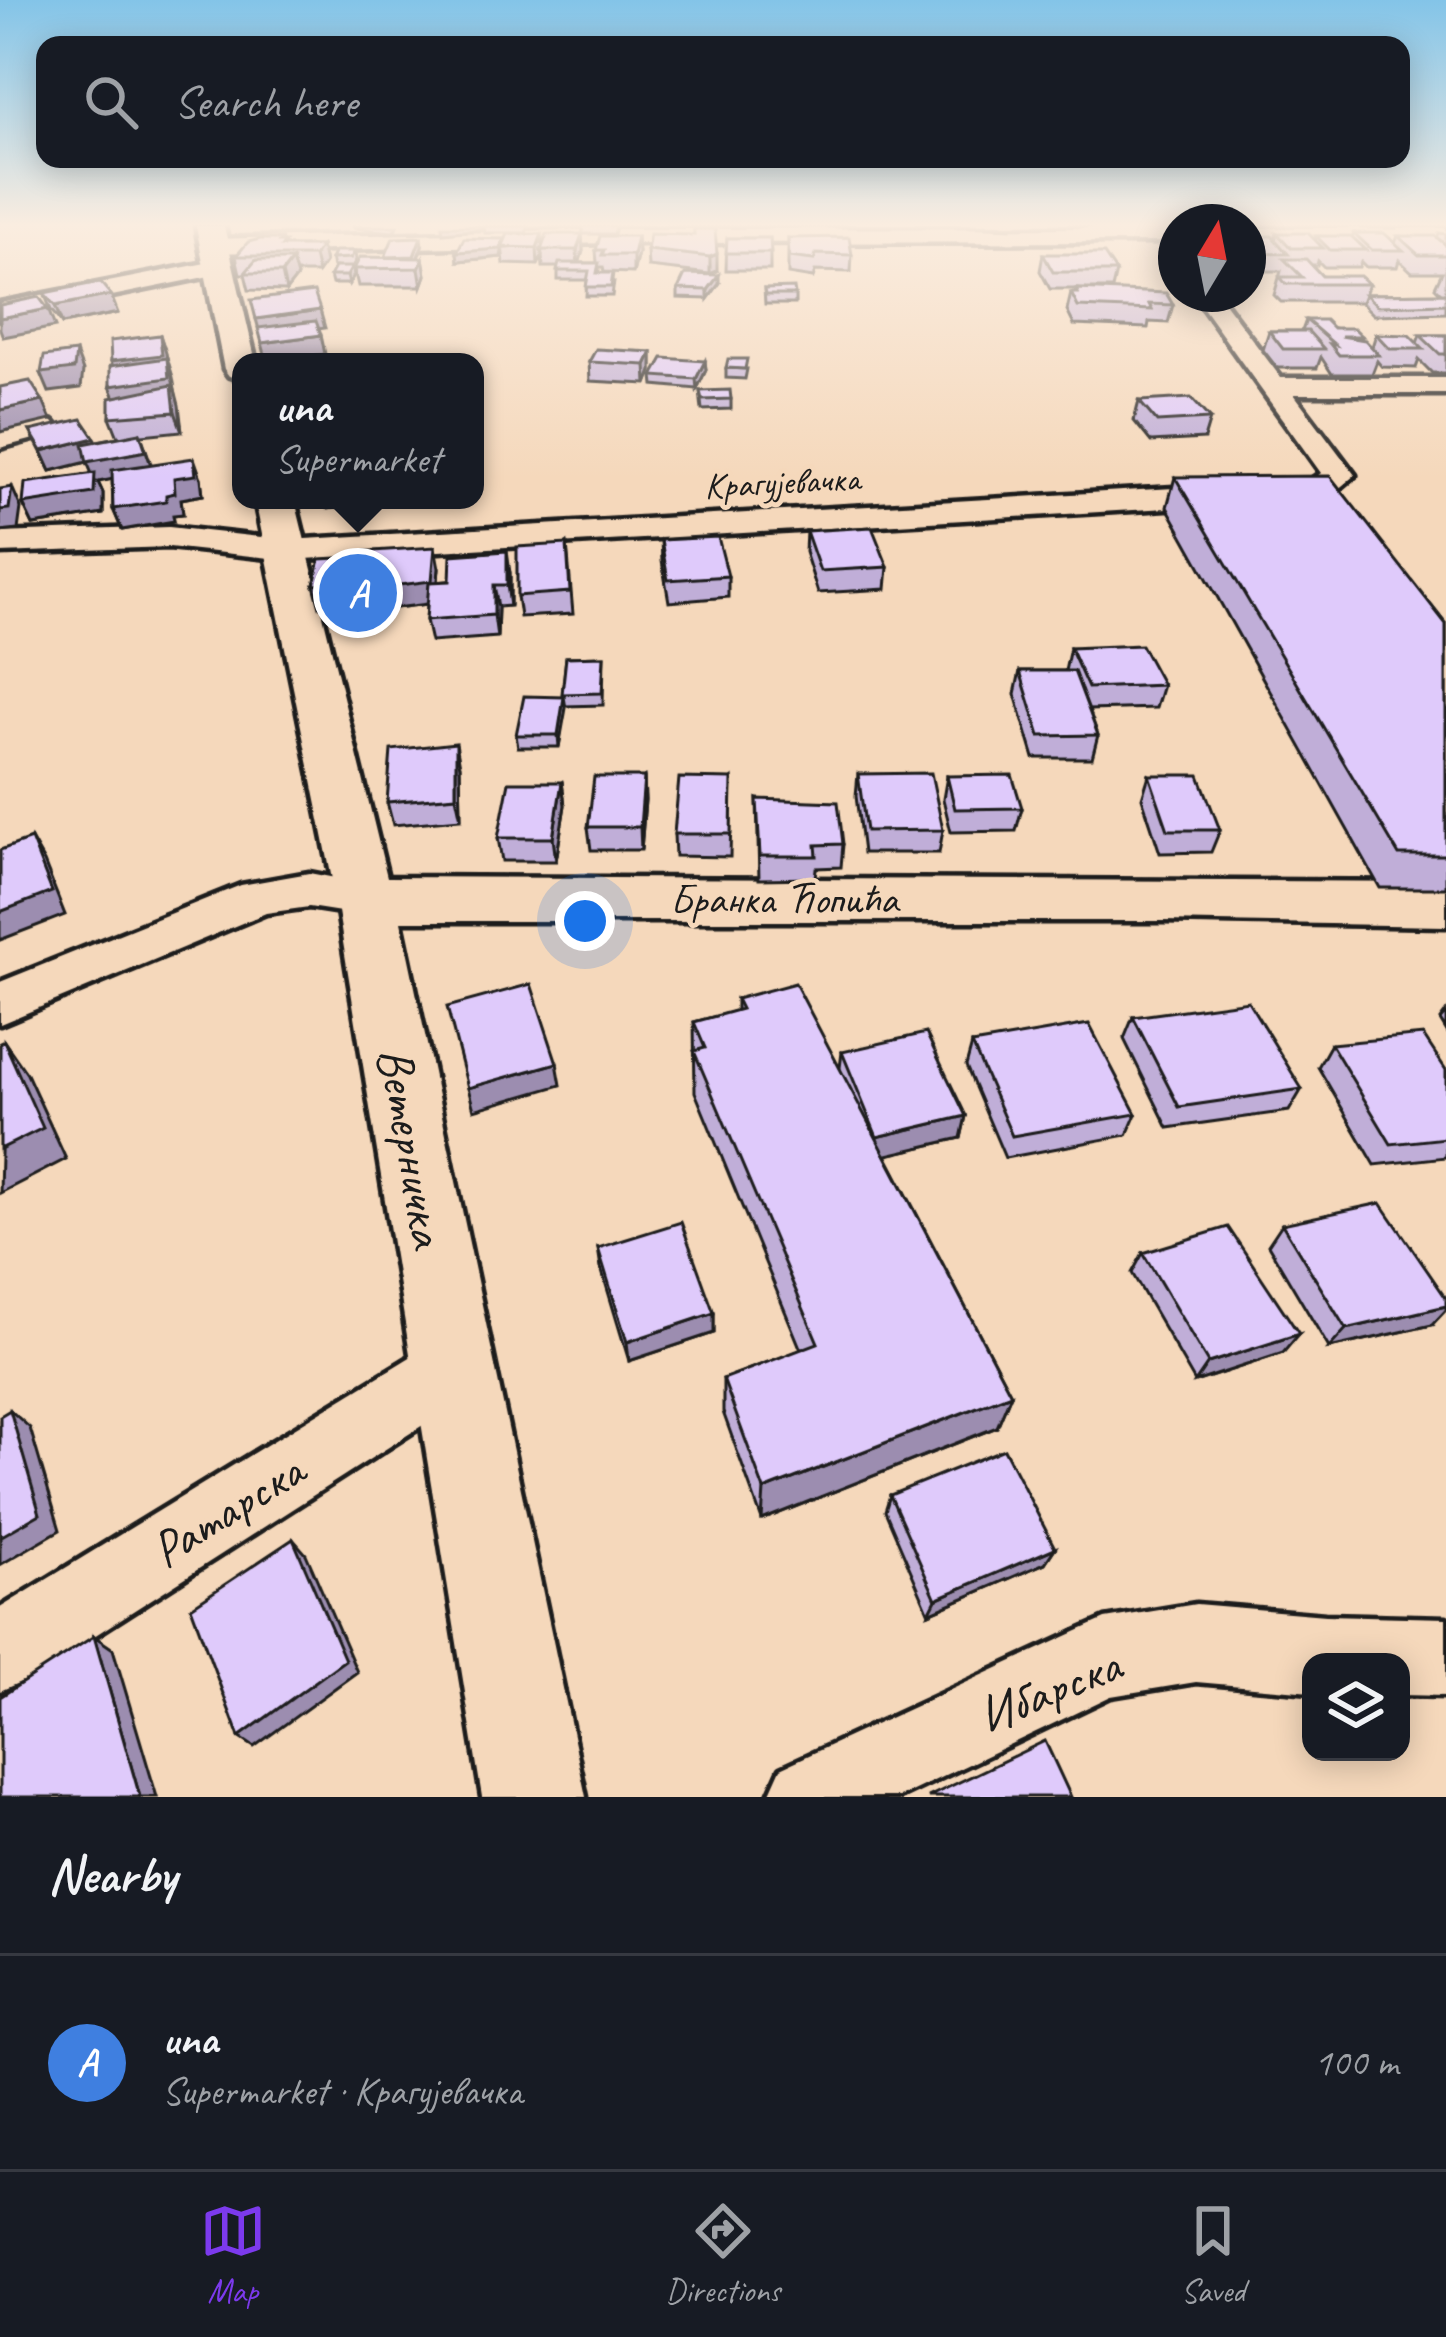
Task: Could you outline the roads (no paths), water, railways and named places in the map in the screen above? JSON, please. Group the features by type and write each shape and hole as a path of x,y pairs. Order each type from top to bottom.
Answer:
{"street":[{"path":"227,310 237,353"},
{"name":"Крагујевачка","path":"0,543 169,537 288,550 1319,489 1339,475 1218,312"},
{"path":"1272,386 1446,386"},
{"path":"0,439 43,428"},
{"name":"Ветерничка","path":"277,509 357,875 366,898 534,1797"},
{"name":"Бранка Ћопића","path":"0,1004 257,897 308,890 366,898 1446,904"},
{"name":"Ратарска","path":"0,1652 453,1368"},
{"name":"Ибарска","path":"810,1797 1106,1658 1196,1643 1325,1654 1446,1657"}],"place":[{"name":"una","path":"358,593"}]}
